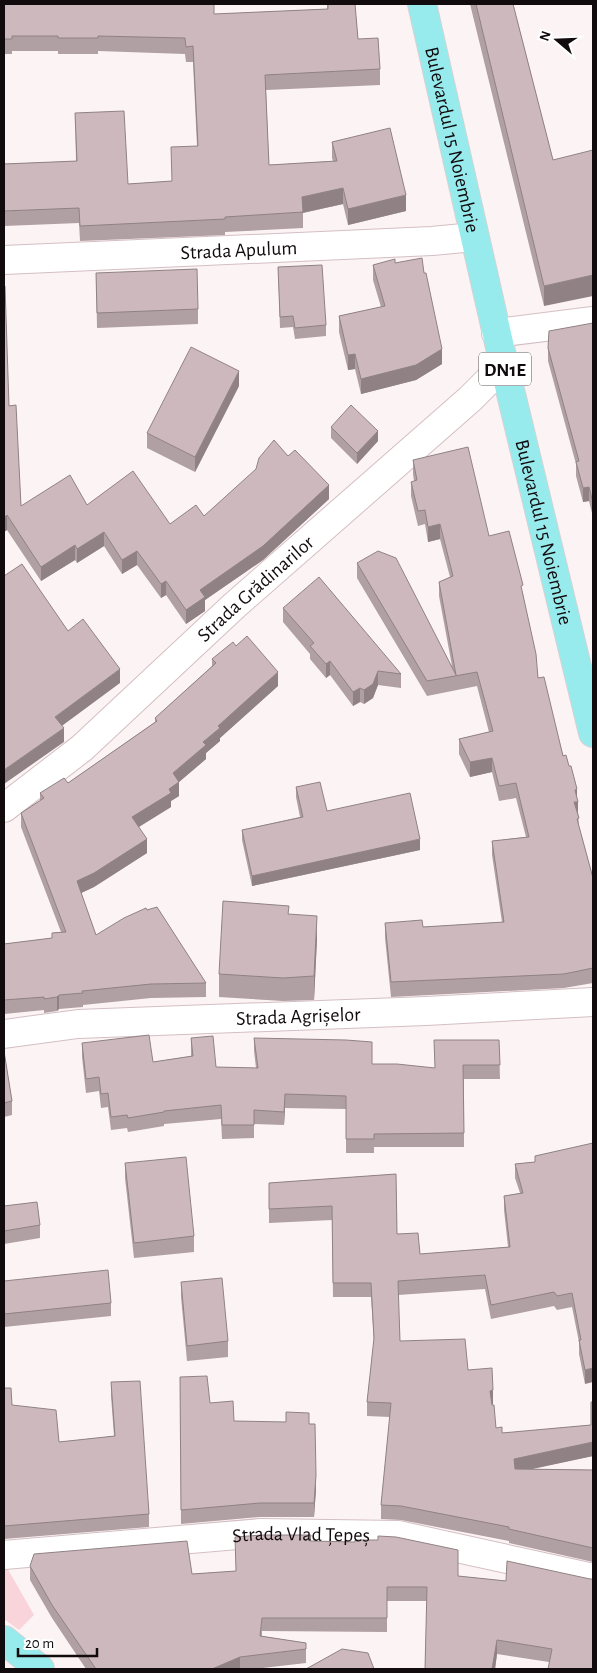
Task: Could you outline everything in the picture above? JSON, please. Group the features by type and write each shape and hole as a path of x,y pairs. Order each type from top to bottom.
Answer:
{"main road":[{"name":"Bulevardul 15 Noiembrie","path":"422,4 496,333 593,733"},
{"path":"4,1640 40,1669"}],"street":[{"name":"Strada Apulum","path":"4,260 432,241 474,237"},
{"path":"496,333 593,322"},
{"name":"Strada Grădinarilor","path":"4,808 82,748 235,605 463,406 504,365"},
{"name":"Strada Agrișelor","path":"4,1034 78,1024 406,1012 593,1002"},
{"name":"Strada Vlad Țepeș","path":"4,1555 261,1533 398,1535 593,1578"}],"shaded area":[{"path":"4,1566 6,1566 34,1615 19,1630 4,1619"}],"building":[{"path":"4,4 214,4 214,14 328,9 328,4 355,4 358,39 378,38 380,69 265,75 269,165 337,161 332,142 390,128 406,195 348,209 343,188 302,197 303,212 225,217 225,219 80,226 79,208 4,211 4,164 77,161 75,113 124,111 128,184 172,181 171,147 198,146 193,46 186,47 185,38 12,36 12,39 4,39"},
{"path":"476,4 513,4 553,160 593,150 593,275 544,286"},
{"path":"422,258 442,349 416,365 361,379 355,354 348,355 339,316 385,306 373,265 395,259 395,263"},
{"path":"322,265 326,325 295,328 293,316 280,317 278,267"},
{"path":"197,269 198,309 97,313 96,273"},
{"path":"4,286 9,406 16,405 21,506 70,475 87,505 133,471 170,524 196,505 204,516 256,469 259,458 274,440 288,456 295,450 329,485 263,546 200,590 205,597 186,610 166,581 161,584 137,551 122,560 104,532 77,549 75,545 41,567 7,515 4,518"},
{"path":"593,323 593,503 589,487 583,488 576,462 579,461 548,348 549,331"},
{"path":"191,347 239,371 195,457 147,433"},
{"path":"351,405 378,431 357,453 331,427"},
{"path":"468,447 489,536 509,531 523,585 521,586 536,654 538,678 544,677 563,756 566,755 569,766 571,766 577,789 575,790 578,802 574,802 579,818 577,819 593,878 593,968 564,974 391,982 385,923 422,920 423,927 504,922 492,841 529,837 516,783 499,786 492,758 470,762 459,739 493,731 477,672 427,681 357,563 378,551 396,558 456,675 439,582 453,576 440,524 428,527 425,510 418,511 411,482 417,480 413,460"},
{"path":"22,564 68,631 83,619 120,669 55,717 64,728 4,770 4,576"},
{"path":"319,577 401,674 378,671 373,684 364,690 360,688 353,692 330,661 326,664 310,646 314,643 283,608"},
{"path":"247,636 278,672 218,726 220,728 203,742 206,745 173,773 179,782 169,789 171,793 132,817 147,839 94,873 77,881 96,935 124,918 146,908 147,910 157,907 206,983 151,984 82,991 83,993 59,995 44,999 44,997 4,1000 4,944 52,938 52,933 66,932 21,813 44,798 40,793 64,778 68,783 157,721 155,718 216,663 212,659 233,642 236,646"},
{"path":"320,782 327,811 410,793 420,839 252,876 242,830 303,817 296,787"},
{"path":"223,901 289,906 288,914 317,916 314,976 283,978 219,974"},
{"path":"149,1035 153,1062 193,1056 191,1038 213,1036 216,1067 258,1068 254,1038 372,1042 372,1064 397,1064 435,1068 434,1040 499,1040 500,1065 463,1065 464,1133 374,1134 374,1139 346,1139 346,1096 285,1094 284,1112 254,1110 254,1125 222,1125 221,1105 164,1111 128,1118 127,1115 111,1117 108,1093 101,1094 99,1077 86,1079 82,1043"},
{"path":"4,1051 12,1101 4,1103"},
{"path":"593,1143 593,1368 585,1370 572,1293 557,1296 554,1292 491,1305 485,1275 398,1281 400,1341 465,1339 468,1370 492,1368 493,1390 490,1391 492,1405 494,1405 496,1428 502,1427 502,1433 591,1425 591,1402 593,1402 593,1442 514,1459 515,1469 593,1470 593,1548 509,1529 509,1527 401,1506 381,1505 391,1403 367,1402 374,1338 371,1283 333,1283 332,1206 269,1209 269,1183 396,1174 397,1234 418,1233 420,1254 510,1247 504,1196 523,1193 515,1164 535,1162 535,1156"},
{"path":"186,1157 194,1236 134,1243 125,1163"},
{"path":"37,1202 40,1225 4,1231 4,1206"},
{"path":"108,1270 111,1303 4,1314 4,1281"},
{"path":"222,1278 228,1341 187,1346 181,1282"},
{"path":"207,1376 210,1403 233,1401 234,1421 286,1422 286,1412 309,1413 309,1424 315,1424 316,1475 314,1503 260,1503 181,1510 180,1377"},
{"path":"140,1381 149,1514 4,1526 4,1388 11,1388 12,1405 56,1410 59,1442 115,1436 111,1382"},
{"path":"311,1535 310,1541 355,1542 355,1540 378,1540 378,1536 396,1537 458,1550 458,1576 506,1581 507,1561 593,1579 593,1669 548,1669 552,1649 497,1640 492,1669 425,1669 427,1587 387,1587 387,1618 262,1618 260,1636 306,1643 306,1649 240,1657 212,1669 96,1669 52,1605 30,1566 34,1554 187,1541 192,1574 236,1571 235,1537"},
{"path":"342,1649 368,1653 374,1669 306,1669"}]}
